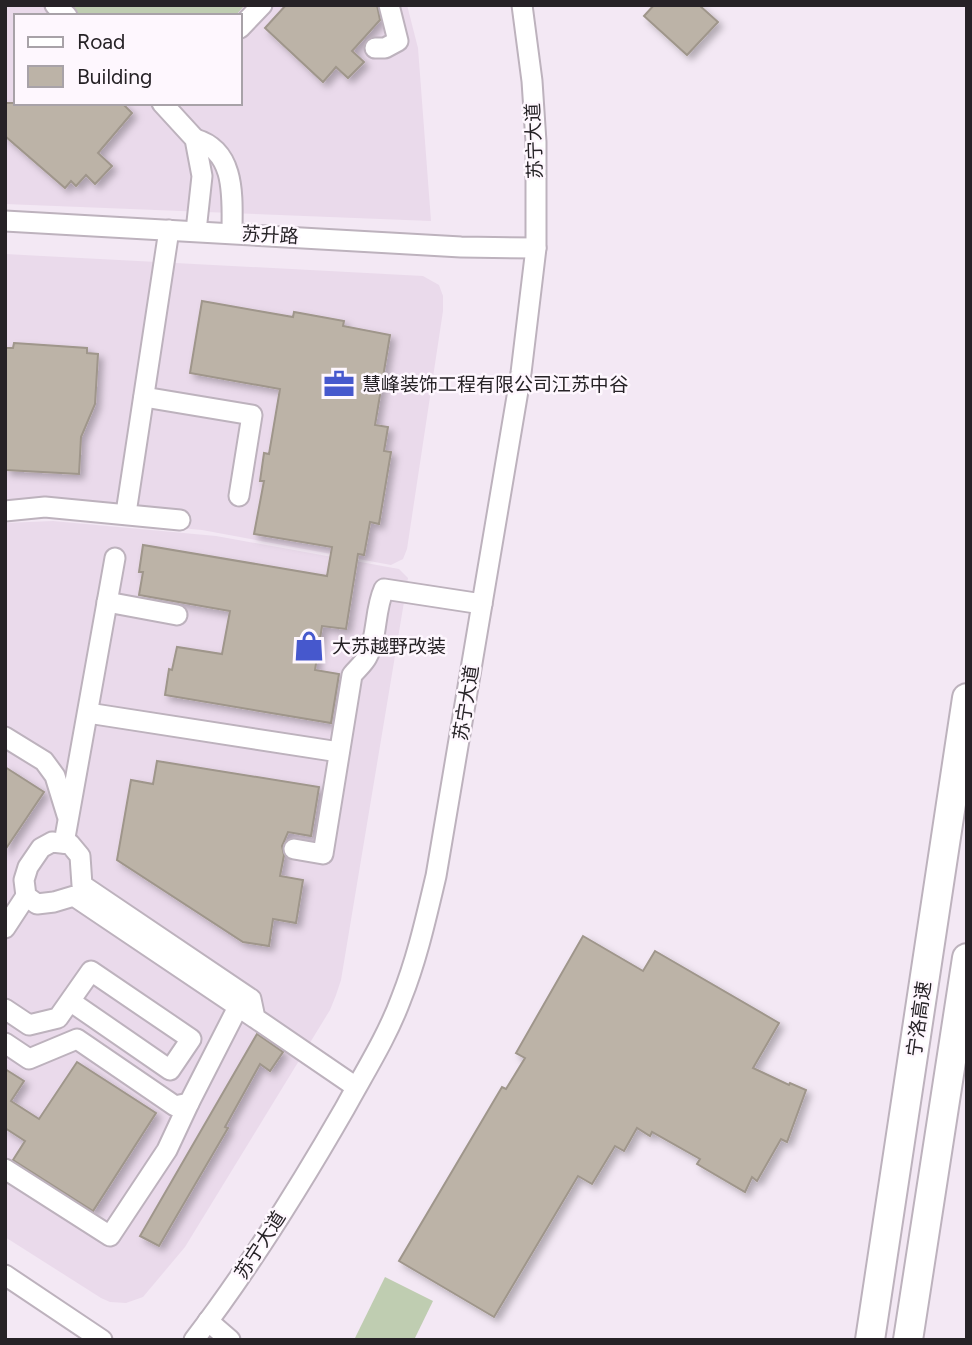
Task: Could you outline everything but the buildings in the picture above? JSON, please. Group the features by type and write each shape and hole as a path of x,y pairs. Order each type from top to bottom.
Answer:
{"highway":[{"name":"宁洛高速","path":"870,1340 967,698"},
{"name":"宁洛高速","path":"908,1340 967,958"}],"street":[{"path":"242,26 262,5"},
{"path":"375,48 384,48 398,41 389,5"},
{"name":"苏宁大道","path":"194,1340 228,1296 273,1226 356,1087 401,1001 418,951 436,876 521,373 536,248 536,142 532,81 522,5"},
{"path":"166,105 195,139 202,176 195,231"},
{"path":"195,139 204,141 220,155 229,171 232,233"},
{"name":"苏升路","path":"5,221 461,247 536,248"},
{"path":"126,513 169,230"},
{"path":"144,397 253,415 239,496"},
{"path":"5,511 45,507 180,520"},
{"path":"65,843 115,558"},
{"path":"294,849 323,854 352,675 366,659 371,647 378,601 384,589 482,604"},
{"path":"107,603 177,615"},
{"path":"88,713 339,752"},
{"path":"5,737 44,761 55,776 69,819"},
{"path":"5,928 26,896 24,880 28,867 41,848 52,842 70,844 80,856 82,885 251,999 247,1012 189,1103 167,1150 110,1237 5,1169"},
{"path":"26,896 37,904 74,896 356,1087"},
{"path":"5,1009 29,1025 58,1018 91,971 191,1039 170,1069 70,1001"},
{"path":"5,1043 29,1059 77,1039 175,1106 189,1103"},
{"path":"5,1275 102,1340"},
{"path":"208,1321 230,1340"}],"shaded area":[{"path":"5,5 407,5 418,48 431,221 5,204"},
{"path":"5,254 423,276 439,285 443,296 443,311 407,549 403,559 391,565 202,530 40,515 5,518"},
{"path":"53,521 216,536 399,569 408,578 341,980 336,995 330,1010 185,1247 143,1297 126,1303 110,1302 101,1298 5,1237 5,523"}],"green space":[{"path":"67,5 245,5 237,14 76,14"},
{"path":"385,1277 433,1301 414,1340 354,1340"}],"place":[{"name":"慧峰装饰工程有限公司江苏中谷","path":"339,384"},
{"name":"大苏越野改装","path":"309,646"}]}
